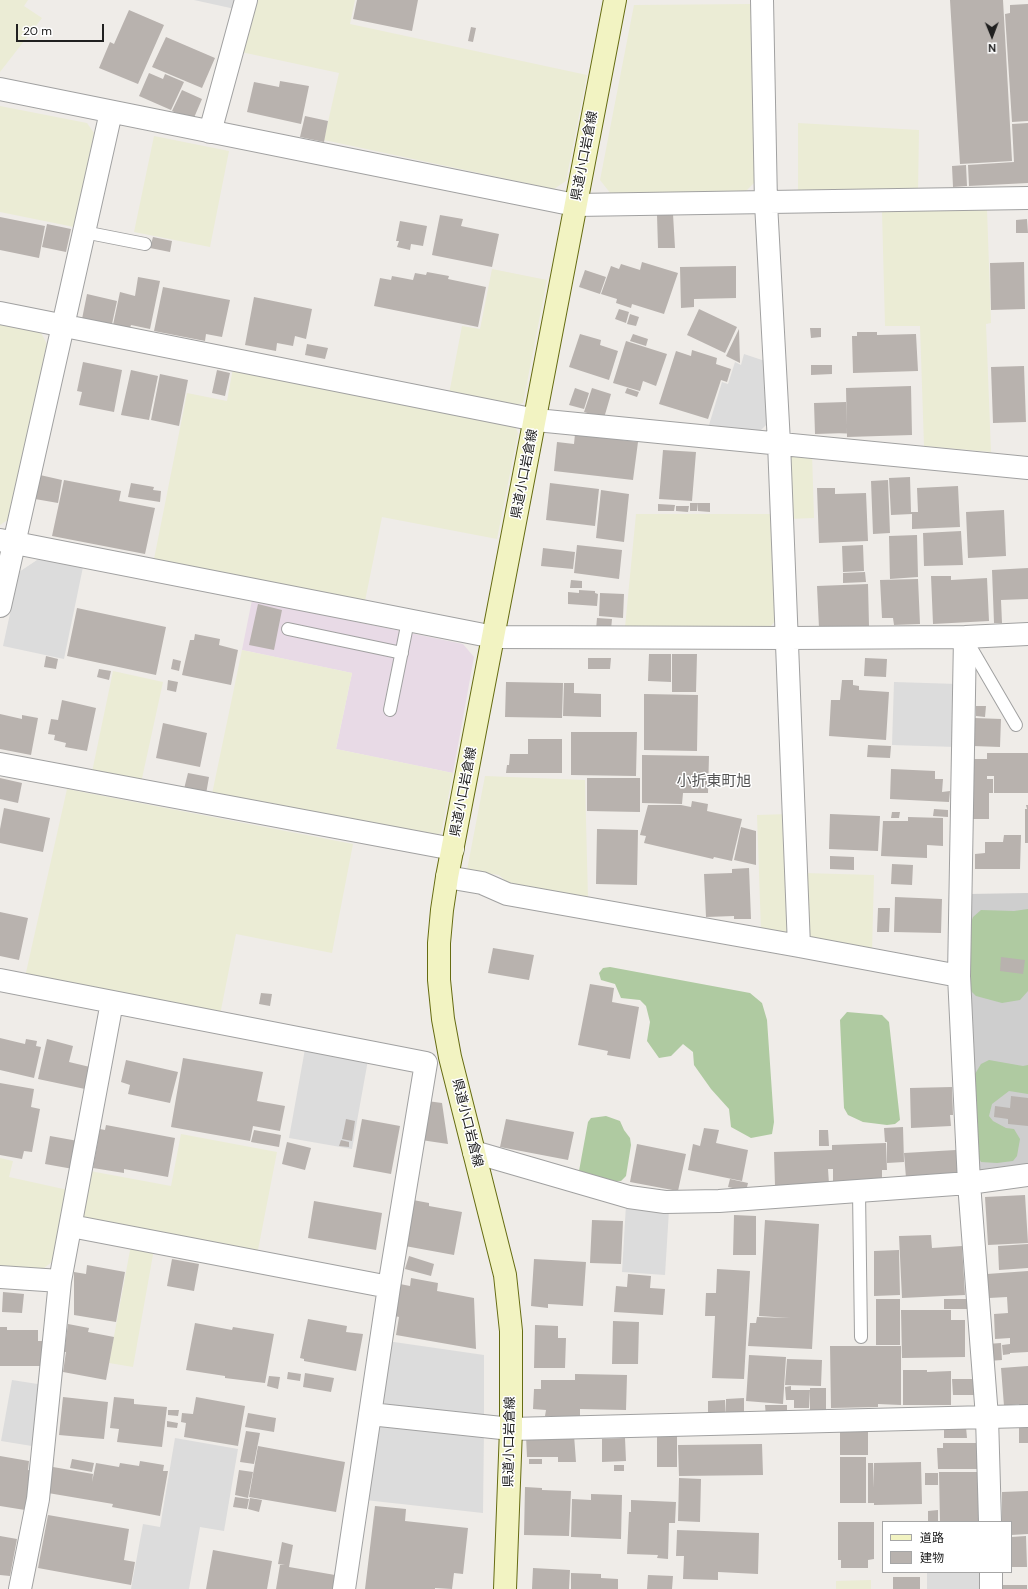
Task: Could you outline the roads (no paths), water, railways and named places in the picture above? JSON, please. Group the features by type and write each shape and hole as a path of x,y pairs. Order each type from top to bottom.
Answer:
{"main road":[{"name":"県道小口岩倉線","path":"505,1589 511,1429 511,1331 505,1275 450,1057 443,1019 439,980 439,936 447,877 536,420 575,205 616,0"}],"street":[{"path":"210,132 246,0"},
{"path":"762,0 766,203 788,638 799,946"},
{"path":"0,90 575,205 1028,198"},
{"path":"0,606 7,542 63,326 111,112"},
{"path":"0,313 536,420 1028,468"},
{"path":"7,542 494,637 788,638 965,637 1028,634"},
{"path":"965,637 958,976 969,1184 988,1417 990,1521"},
{"path":"0,764 453,850"},
{"path":"447,877 482,883 507,894 958,976"},
{"path":"0,980 426,1062 450,1057"},
{"path":"20,1589 38,1499 60,1281 112,1002"},
{"path":"344,1589 389,1287 426,1062"},
{"path":"474,1152 629,1197 665,1202 718,1201 969,1184 1028,1175"},
{"path":"71,1226 389,1287"},
{"path":"0,1277 60,1281"},
{"path":"370,1414 511,1429 1028,1416"},
{"path":"991,1573 991,1589"}],"lane":[{"path":"84,232 145,244"},
{"path":"390,710 408,621"},
{"path":"288,629 402,652"},
{"path":"965,637 1016,725"},
{"path":"859,1191 861,1337"}],"district":[{"name":"小折東町旭","path":"714,782"}]}
